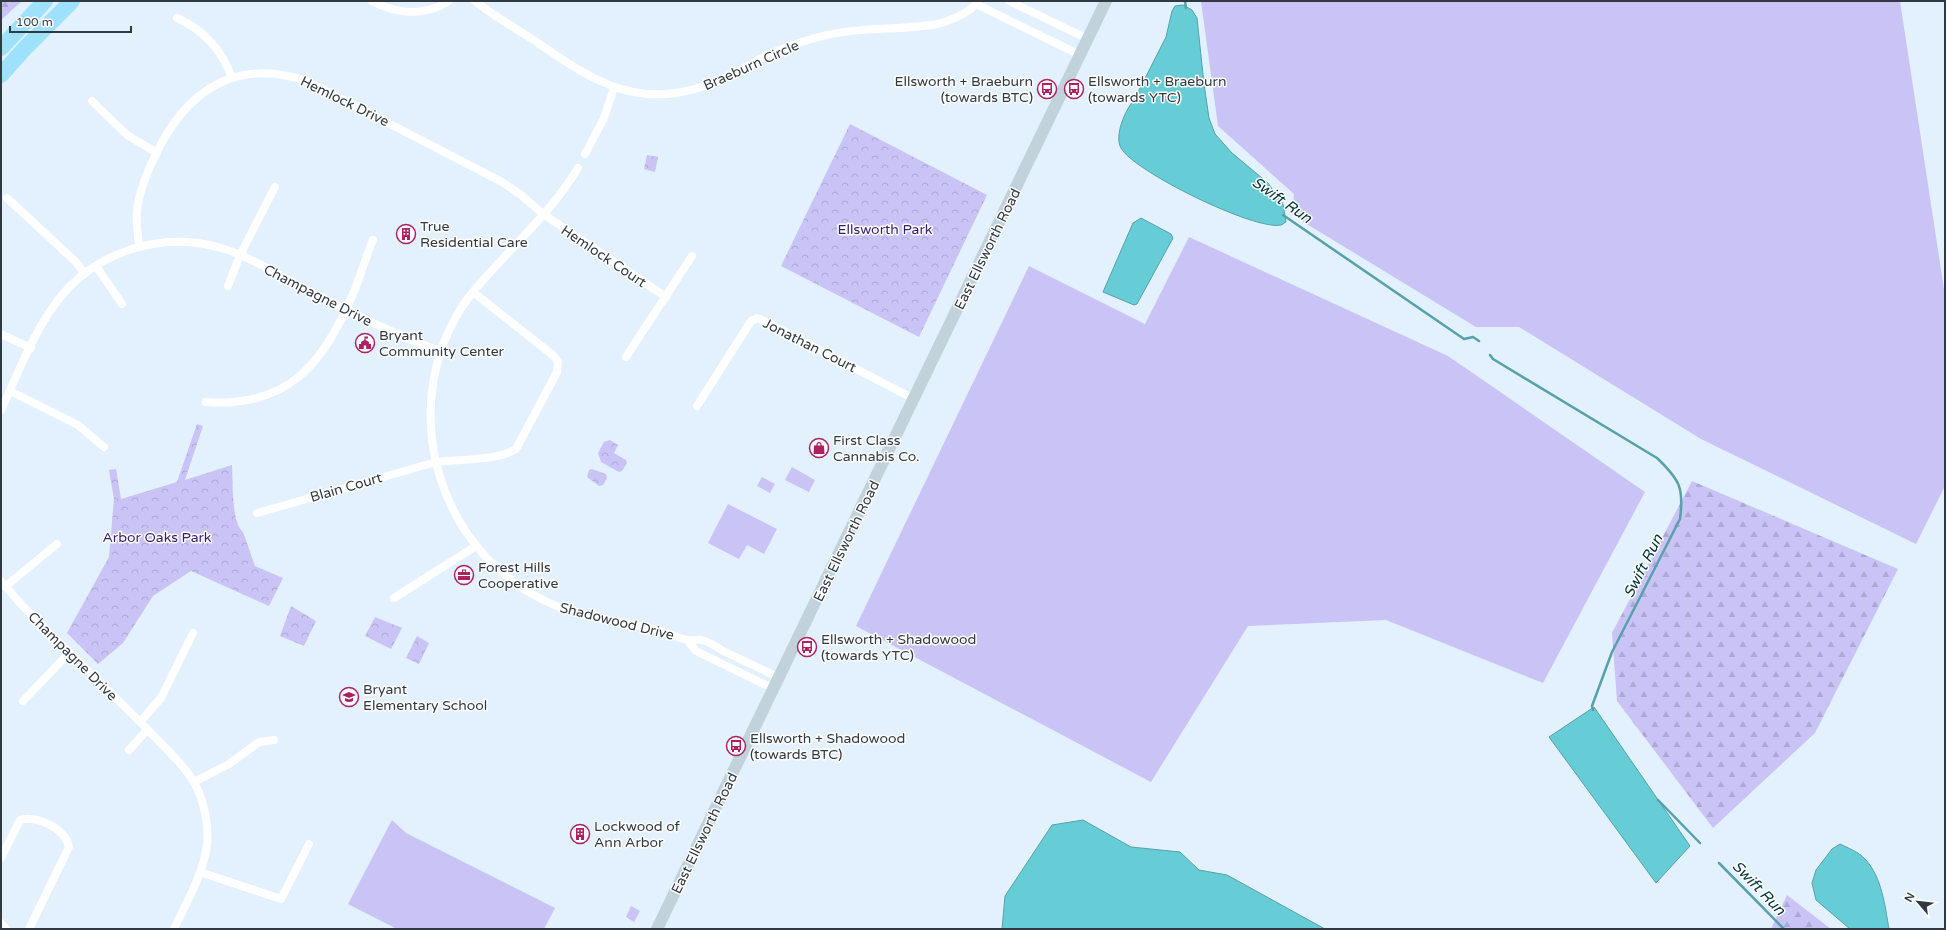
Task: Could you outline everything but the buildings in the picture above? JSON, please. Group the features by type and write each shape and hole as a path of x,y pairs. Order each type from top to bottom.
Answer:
{"highway":[{"path":"1,48 45,1"},
{"path":"1,75 24,48 72,1"}],"main road":[{"name":"East Ellsworth Road","path":"657,929 780,678 1106,1"}],"street":[{"path":"372,1 392,10 409,12 429,9 449,1"},
{"name":"Braeburn Circle","path":"475,1 580,72 614,88 650,94 664,94 695,90 720,81 762,58 797,43 824,35 938,24 965,14 977,3 1080,55"},
{"path":"1009,1 1088,39"},
{"path":"177,18 191,24 206,36 227,64 232,78"},
{"name":"Hemlock Drive","path":"139,246 137,212 141,191 157,153 176,119 186,108 219,83 246,74 265,72 293,76 309,82 489,174 521,195 543,214"},
{"path":"585,154 604,118 614,88"},
{"path":"92,102 127,135 157,153"},
{"name":"Shadowood Drive","path":"578,168 560,196 473,292 458,313 440,352 432,388 431,428 436,462 452,511 488,561 514,582 556,606 588,616 655,629 687,640 702,640 780,678"},
{"path":"228,286 240,255 275,187"},
{"path":"7,198 76,262 84,274"},
{"name":"Hemlock Court","path":"543,214 666,297"},
{"path":"206,402 241,403 258,399 290,384 308,370 319,357 346,309 362,272 373,240"},
{"name":"Champagne Drive","path":"1,410 53,306 66,290 84,274 111,257 139,246 154,243 190,243 217,247 240,255 396,335 440,352"},
{"path":"626,357 692,256"},
{"path":"96,266 122,304"},
{"name":"Blain Court","path":"257,513 436,462 464,461 507,453 516,449 559,367 554,356 473,292"},
{"name":"Jonathan Court","path":"697,406 751,321 758,318 914,399"},
{"path":"1,334 31,348"},
{"path":"10,391 78,425 104,447"},
{"path":"3,584 57,544"},
{"path":"394,598 476,546"},
{"name":"Champagne Drive","path":"3,584 69,654 175,758 194,782 200,796 207,828 207,845 200,872 174,929"},
{"path":"140,722 161,698 193,633"},
{"name":"Shadowood Drive","path":"687,640 696,651 774,689"},
{"path":"23,701 69,654"},
{"path":"129,750 147,730"},
{"path":"194,782 229,764 259,742 274,740"},
{"path":"1,858 20,820 29,818 38,820 62,833 67,840 69,847 29,929"},
{"path":"200,872 281,899 309,844"},
{"path":"1,923 6,929"}],"green space":[{"path":"1,1 22,1 1,20"},
{"path":"1201,1 1900,1 1945,296 1945,486 1916,544 1701,439 1519,327 1476,327 1292,215 1294,194 1218,126"},
{"name":"Ellsworth Park","path":"850,124 987,195 919,337 781,266"},
{"path":"647,155 658,157 655,172 644,169"},
{"path":"1189,237 1448,356 1645,492 1543,683 1386,620 1248,626 1151,782 856,626 1029,266 1145,324"},
{"name":"Arbor Oaks Park","path":"197,424 203,426 185,480 232,465 233,501 236,520 243,532 255,566 283,578 269,606 191,571 153,596 123,643 98,664 67,633 109,557 114,499 109,470 116,469 121,499 177,482"},
{"path":"610,440 618,445 614,453 626,460 627,463 622,471 619,472 601,462 598,453 604,442"},
{"path":"792,467 815,480 809,492 785,480"},
{"path":"592,469 606,474 607,478 603,485 599,486 587,477 589,470"},
{"path":"762,477 775,484 770,493 757,486"},
{"path":"1692,481 1898,569 1815,733 1713,828 1617,701 1612,633"},
{"path":"728,504 777,529 764,554 747,545 739,559 708,543"},
{"path":"291,606 316,621 304,646 280,636"},
{"path":"375,617 402,628 391,649 365,636"},
{"path":"417,636 429,643 419,664 406,658"},
{"path":"392,820 406,833 555,908 544,929 397,929 348,904"},
{"path":"1787,895 1831,929 1771,929"},
{"path":"631,906 640,911 634,922 626,917"}],"water":[{"path":"1183,5 1192,10 1197,18 1209,118 1215,134 1232,153 1268,183 1283,204 1286,222 1281,225 1267,224 1247,219 1196,197 1147,171 1130,158 1121,148 1119,137 1124,116 1134,100 1166,37 1172,11 1175,6"},
{"path":"1141,218 1171,234 1173,238 1137,304 1134,305 1103,292 1133,223"},
{"path":"1594,707 1690,846 1656,883 1549,737"},
{"path":"1083,820 1131,847 1180,852 1199,870 1227,875 1325,929 1002,929 1005,896 1052,825"},
{"path":"1840,844 1860,854 1871,866 1882,892 1889,929 1850,929 1816,900 1812,883 1816,870 1832,849"}],"waterway":[{"name":"Swift Run","path":"1185,1 1186,8"},
{"name":"Swift Run","path":"1283,215 1464,339 1473,337 1479,341"},
{"name":"Swift Run","path":"1490,355 1493,359 1657,458 1671,472 1679,485 1681,492 1680,519 1612,652 1592,706 1593,710"},
{"name":"Swift Run","path":"1658,800 1700,843"},
{"name":"Swift Run","path":"1719,863 1784,929"}],"place":[{"name":"Ellsworth + Braeburn (towards BTC)","path":"1047,89"},
{"name":"Ellsworth + Braeburn (towards YTC)","path":"1074,89"},
{"name":"True Residential Care","path":"406,234"},
{"name":"Bryant Community Center","path":"365,343"},
{"name":"First Class Cannabis Co.","path":"819,448"},
{"name":"Forest Hills Cooperative","path":"464,575"},
{"name":"Ellsworth + Shadowood (towards YTC)","path":"807,647"},
{"name":"Bryant Elementary School","path":"349,697"},
{"name":"Ellsworth + Shadowood (towards BTC)","path":"736,746"},
{"name":"Lockwood of Ann Arbor","path":"580,834"}]}
